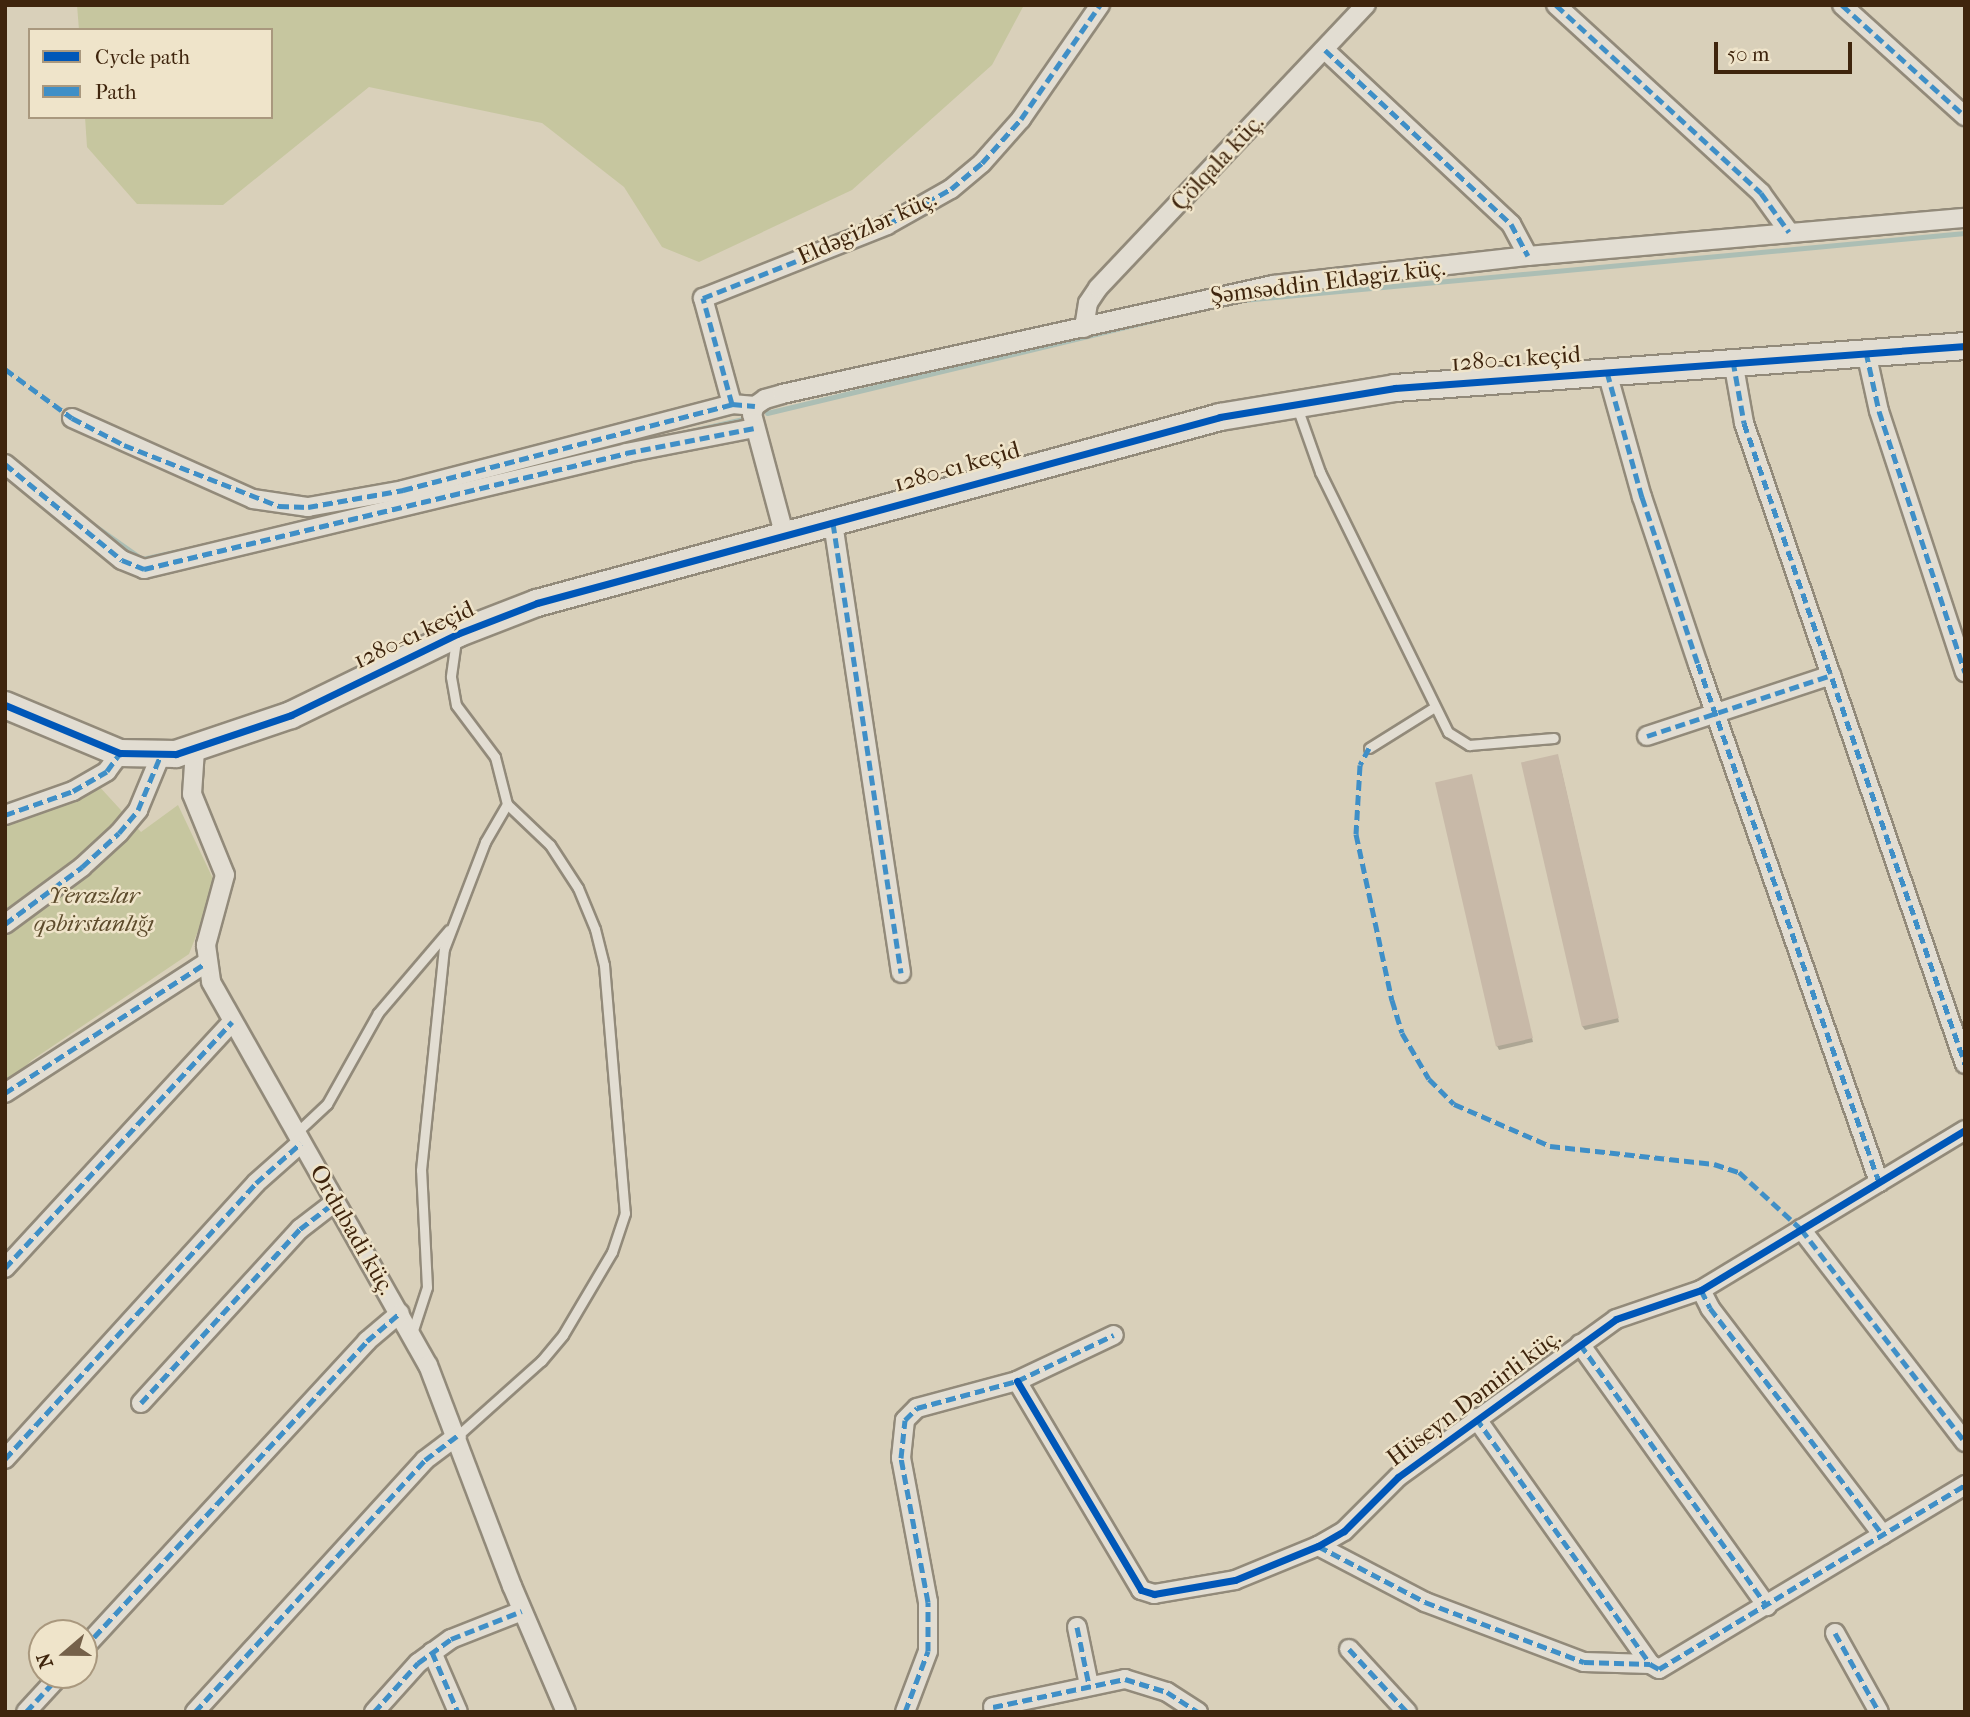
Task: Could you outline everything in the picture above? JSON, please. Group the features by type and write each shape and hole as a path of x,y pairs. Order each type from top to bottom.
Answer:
{"street":[{"name":"Eldəgizlər küç.","path":"732,404 704,298 887,225 951,189 1021,119 1100,5"},
{"name":"Çölqala küç.","path":"1084,328 1088,303 1098,288 1366,5"},
{"path":"1556,5 1761,193 1789,232"},
{"path":"1842,5 1965,116"},
{"path":"1325,50 1511,224 1528,256"},
{"name":"Şəmsəddin Eldəgiz küç.","path":"755,406 782,394 1084,328 1181,302 1273,285 1528,256 1965,218"},
{"name":"1280-cı keçid","path":"5,705 120,754 160,757 195,750 291,715 457,634 537,603 785,537 1016,469 1295,402 1395,388 1965,346"},
{"path":"1866,352 1879,411 1965,672"},
{"path":"1733,361 1744,423 1965,1064"},
{"path":"1607,372 1642,497 1879,1182"},
{"path":"72,418 253,499 309,508 403,490 732,404 755,406 755,428 785,537"},
{"path":"5,464 122,560 144,569 626,453 755,428"},
{"path":"832,523 901,973"},
{"path":"1647,736 1831,675"},
{"path":"5,1093 206,963 206,945 225,875 192,794 195,750"},
{"path":"5,815 73,791 107,771 120,754"},
{"path":"5,924 82,867 119,833 143,801 160,757"},
{"name":"Ordubadi küç.","path":"206,963 232,1022 412,1333 457,1436 522,1611 566,1712"},
{"path":"5,1268 232,1022"},
{"name":"Hüseyn Dəmirli küç.","path":"1017,1381 1141,1590 1154,1594 1236,1580 1318,1546 1344,1531 1398,1477 1616,1319 1701,1290 1965,1130"},
{"path":"5,1459 298,1138"},
{"path":"141,1403 300,1229 335,1202"},
{"path":"1801,1229 1965,1442"},
{"path":"1701,1290 1710,1308 1884,1535"},
{"path":"98,1633 367,1341 400,1313"},
{"path":"905,1712 928,1651 928,1602 901,1458 905,1420 917,1408 1017,1381 1114,1335"},
{"path":"1580,1344 1767,1606"},
{"path":"1476,1418 1650,1664 1658,1669 1677,1661 1965,1485"},
{"path":"195,1712 425,1460 457,1436"},
{"path":"1318,1546 1425,1602 1584,1662 1650,1664"},
{"path":"374,1712 432,1652 451,1639 522,1611"},
{"path":"1077,1628 1090,1685"},
{"path":"1835,1633 1879,1712"},
{"path":"1349,1649 1407,1712"},
{"path":"432,1652 458,1712"},
{"path":"990,1709 1125,1679 1147,1684 1198,1712"},
{"path":"26,1712 47,1689"}],"lane":[{"path":"1295,402 1320,472 1433,708 1457,741 1469,745 1554,738"},
{"path":"457,634 452,677 456,705 495,757 507,804 550,845 578,888 595,929 604,965 625,1213 612,1252 563,1335 541,1362 457,1436"},
{"path":"1369,748 1433,708"},
{"path":"412,1333 427,1287 421,1170 439,988 452,926 485,842 507,804"},
{"path":"298,1138 327,1104 378,1013 404,977 452,926"}],"green space":[{"path":"77,5 1024,5 992,65 852,190 699,262 662,247 624,187 542,123 369,87 223,205 137,204 87,147 85,119 273,119 273,28 79,28"},
{"name":"Yerazlar qəbirstanlığı","path":"97,784 141,832 178,805 216,885 189,954 32,1060 5,1087 5,822"}],"building":[{"path":"1558,754 1619,1018 1582,1027 1521,763"},
{"path":"1472,774 1533,1038 1496,1047 1435,783"}],"waterway":[{"path":"1243,300 1965,233"},
{"path":"767,413 1158,319"},
{"path":"472,481 742,419"},
{"path":"88,521 142,559 211,544"}],"marked path":[{"path":"732,404 703,298 887,225 951,189 982,163 1021,119 1100,5"},
{"path":"1556,5 1761,193 1789,232"},
{"path":"1842,5 1965,116"},
{"path":"1325,50 1511,224 1528,256"},
{"path":"1866,352 1879,411 1965,672"},
{"path":"1733,361 1744,423 1965,1064"},
{"path":"5,369 72,418 124,445 279,506 308,507 403,490 732,404 755,406"},
{"path":"1607,372 1642,497 1698,664 1879,1182"},
{"path":"5,464 122,560 144,569 626,453 755,428"},
{"path":"833,523 901,973"},
{"path":"1647,736 1831,675"},
{"path":"1369,748 1360,765 1356,834 1392,1000 1402,1033 1429,1079 1454,1104 1550,1146 1714,1164 1739,1172 1801,1229 1965,1442"},
{"path":"5,815 73,791 107,771 120,753"},
{"path":"5,924 82,867 119,833 138,810 160,757"},
{"path":"5,1093 206,963"},
{"path":"5,1268 232,1022"},
{"path":"5,1459 256,1183 301,1143"},
{"path":"141,1403 300,1229 335,1202"},
{"path":"1701,1290 1710,1308 1883,1535"},
{"path":"98,1633 367,1341 400,1313"},
{"path":"905,1712 928,1651 928,1602 901,1458 905,1420 917,1408 1017,1381 1114,1335"},
{"path":"1580,1344 1767,1606"},
{"path":"1476,1418 1650,1664 1659,1669 1965,1485"},
{"path":"195,1712 425,1460 457,1436"},
{"path":"1318,1546 1425,1602 1584,1662 1650,1664"},
{"path":"374,1712 418,1663 451,1639 522,1611"},
{"path":"1077,1627 1089,1685"},
{"path":"1835,1633 1879,1712"},
{"path":"1349,1649 1407,1712"},
{"path":"432,1652 458,1712"},
{"path":"993,1707 1125,1679 1167,1692 1198,1712"},
{"path":"26,1712 47,1689"}],"cycle path":[{"path":"5,705 120,753 176,754 291,715 457,634 537,603 1220,417 1395,388 1965,346"},
{"path":"1017,1381 1141,1590 1154,1594 1235,1580 1318,1546 1344,1531 1398,1477 1616,1319 1701,1290 1965,1130"}]}
